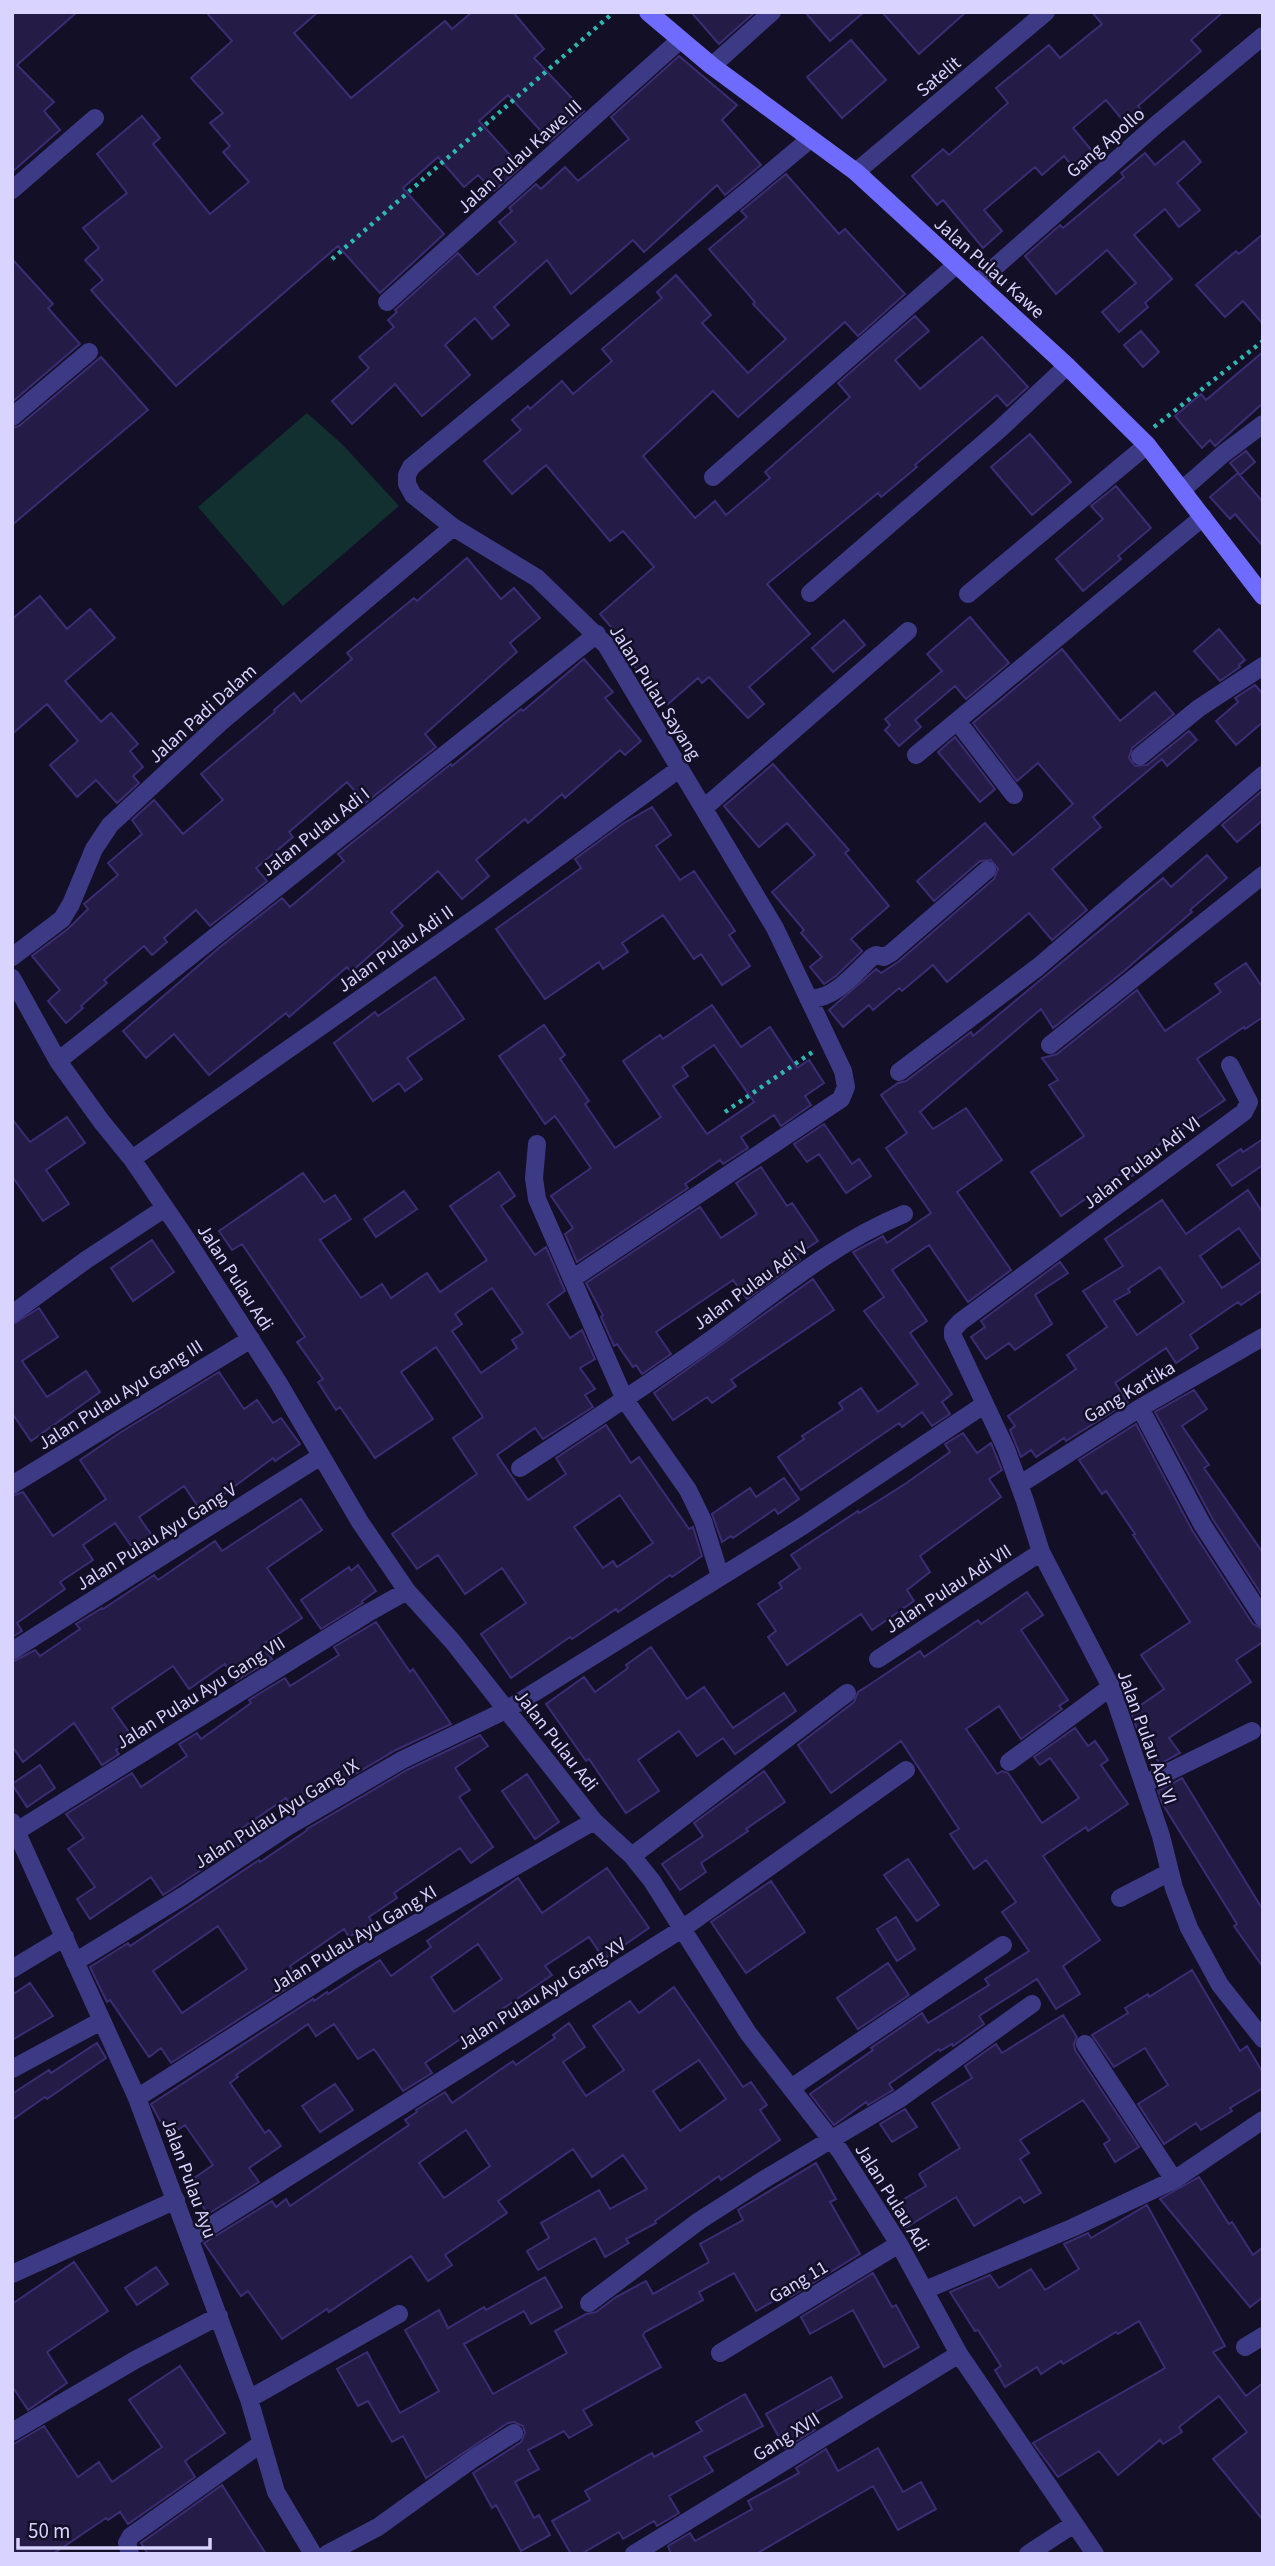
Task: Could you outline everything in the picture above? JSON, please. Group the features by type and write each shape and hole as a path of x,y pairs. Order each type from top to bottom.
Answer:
{"street":[{"name":"Jalan Pulau Kawe","path":"648,12 712,66 856,172 1067,366 1143,441 1263,596"},
{"path":"712,66 772,12"},
{"path":"1018,12 1030,27"},
{"name":"Satelit","path":"856,172 1046,12"},
{"name":"Gang Apollo","path":"978,282 1156,125 1263,36"},
{"name":"Jalan Pulau Kawe III","path":"387,302 680,40"},
{"path":"12,190 95,118"},
{"name":"Jalan Pulau Sayang","path":"572,1279 841,1099 846,1087 843,1071 775,928 679,769 670,748 606,645 537,578 453,527 413,495 407,484 407,475 411,467 809,139"},
{"path":"713,477 956,265"},
{"path":"12,417 89,352"},
{"path":"810,593 1000,429 1067,366"},
{"path":"1182,490 1263,424"},
{"path":"968,594 1143,441"},
{"path":"916,755 1203,517"},
{"name":"Jalan Padi Dalam","path":"12,957 62,919 94,849 110,825 222,721 453,527"},
{"path":"704,808 908,631"},
{"name":"Jalan Pulau Adi I","path":"58,1061 597,634"},
{"path":"1140,756 1199,708 1263,666"},
{"path":"957,721 1014,795"},
{"name":"Jalan Pulau Adi II","path":"132,1159 488,909 679,769"},
{"path":"899,1072 1038,967 1263,775"},
{"path":"808,998 816,999 828,995 872,957 884,957 891,953 988,870"},
{"path":"1050,1045 1263,875"},
{"name":"Jalan Pulau Adi","path":"12,978 58,1061 132,1159 165,1208 251,1339 360,1522 407,1591 453,1642 593,1821 632,1856 652,1881 748,2033 831,2140 899,2244 960,2354 1095,2554"},
{"name":"Jalan Pulau Adi VI","path":"1230,1065 1249,1102 1244,1112 956,1326 953,1336 1006,1448 1041,1552 1111,1687 1189,1928 1220,1985 1263,2039"},
{"path":"537,1144 534,1178 537,1199 625,1400 688,1490 703,1521 720,1576"},
{"path":"12,1314 86,1260 165,1208"},
{"name":"Jalan Pulau Adi V","path":"520,1468 625,1400 828,1255 872,1228 904,1214"},
{"name":"Gang Kartika","path":"1019,1485 1140,1408 1263,1337"},
{"name":"Jalan Pulau Ayu Gang III","path":"12,1485 251,1339"},
{"path":"506,1710 804,1525 985,1404"},
{"path":"1140,1408 1202,1524 1263,1618"},
{"name":"Jalan Pulau Ayu Gang V","path":"12,1651 321,1456"},
{"name":"Jalan Pulau Adi VII","path":"878,1659 1041,1552"},
{"name":"Jalan Pulau Ayu Gang VII","path":"15,1827 407,1591"},
{"path":"1009,1762 1111,1687"},
{"path":"632,1856 847,1693"},
{"name":"Jalan Pulau Ayu Gang IX","path":"75,1962 333,1800 402,1760 506,1710"},
{"path":"1144,1784 1252,1731"},
{"name":"Jalan Pulau Ayu Gang XV","path":"190,2239 682,1929 906,1770"},
{"name":"Jalan Pulau Ayu Gang XI","path":"137,2098 351,1961 593,1821"},
{"name":"Jalan Pulau Ayu","path":"15,1827 137,2098 249,2399 276,2491 313,2554"},
{"path":"1120,1898 1170,1872"},
{"path":"12,1969 65,1937"},
{"path":"791,2088 1003,1945"},
{"path":"589,2303 699,2221 901,2098 1032,2004"},
{"path":"12,2069 101,2021"},
{"path":"1085,2044 1174,2180"},
{"path":"925,2290 1072,2228 1174,2180 1263,2120"},
{"path":"12,2274 176,2200"},
{"name":"Gang 11","path":"720,2353 899,2244"},
{"path":"249,2399 399,2314"},
{"path":"12,2432 135,2360 219,2316"},
{"path":"1245,2347 1263,2336"},
{"name":"Gang XVII","path":"634,2554 960,2354"},
{"path":"327,2554 378,2527 474,2458 514,2433"},
{"path":"130,2554 127,2543 131,2536 262,2443"},
{"path":"1028,2554 1074,2524"}],"path":[{"path":"332,260 614,12"},
{"path":"1143,441 1263,341"},
{"path":"725,1112 829,1041"}],"green space":[{"path":"307,413 343,445 399,506 283,606 198,507"}],"building":[{"path":"12,12 77,12 17,65 54,102 44,111 60,130 12,172"},
{"path":"206,12 318,12 294,33 351,98 445,21 452,29 472,12 513,12 544,49 534,58 584,111 550,141 508,95 479,121 521,167 494,191 478,175 464,187 438,157 403,188 444,234 380,293 338,246 176,386 91,290 103,280 85,260 99,248 83,228 127,193 97,154 142,116 160,138 153,144 210,214 249,182 223,152 230,146 210,123 223,113 191,78 232,41"},
{"path":"691,12 755,12 719,44"},
{"path":"805,12 864,12 830,41"},
{"path":"882,12 966,12 919,54"},
{"path":"1092,12 1223,12 1191,40 1201,51 1138,106 1141,110 1126,124 1106,100 1073,128 1093,152 1074,168 1064,156 1042,175 1035,167 984,210 1002,231 983,248 943,200 937,205 912,176 943,149 949,155 1008,103 996,88 1049,45 1060,58 1102,24"},
{"path":"851,40 886,80 842,118 807,77"},
{"path":"679,56 737,105 722,120 761,165 725,195 717,185 644,252 633,240 571,294 547,260 494,307 509,325 492,339 475,318 445,345 470,375 422,416 395,384 352,424 332,401 369,368 359,357 394,327 388,320 397,312 395,310 458,253 477,275 516,242 499,222 512,211 509,208 536,184 541,189 565,167 578,181 629,139 611,117"},
{"path":"1184,141 1201,162 1177,183 1200,210 1179,227 1165,209 1134,235 1172,279 1145,303 1148,307 1119,332 1102,312 1136,283 1107,250 1056,294 1025,256 1060,225 1063,228 1124,177 1121,173 1145,153 1155,165"},
{"path":"786,174 839,234 845,229 905,294 858,336 845,322 738,417 713,391 643,456 695,518 715,501 726,515 770,478 765,472 850,397 838,383 915,316 929,331 895,360 920,389 982,337 1028,387 1007,406 997,395 881,497 878,493 767,584 810,634 749,687 764,704 748,718 709,677 702,683 698,678 668,704 629,660 635,655 600,614 654,567 623,531 610,541 546,465 512,494 484,461 521,430 512,420 528,406 530,409 562,381 573,394 612,361 602,349 662,298 657,292 676,275 711,315 702,323 748,373 786,339 753,304 755,302 709,249 747,217 741,211"},
{"path":"1263,234 1263,324 1243,301 1225,317 1196,285 1236,251 1239,254"},
{"path":"12,259 53,304 48,308 80,344 12,402"},
{"path":"1141,331 1159,352 1143,367 1124,345"},
{"path":"1263,352 1263,403 1215,446 1210,440 1202,448 1175,416 1201,394 1206,400"},
{"path":"101,357 148,410 12,525 12,428 19,426"},
{"path":"1030,434 1071,482 1032,515 991,467"},
{"path":"1246,451 1255,462 1240,475 1230,463"},
{"path":"1238,473 1263,502 1263,546 1235,514 1230,519 1210,497"},
{"path":"1116,486 1151,528 1118,556 1121,559 1083,591 1056,559 1103,519 1091,506"},
{"path":"467,558 501,599 514,588 540,618 510,643 517,652 425,734 436,747 365,803 347,782 289,832 293,837 256,868 267,881 210,926 196,910 164,938 167,942 152,955 144,946 104,980 107,983 66,1023 48,1001 60,990 32,956 69,928 88,909 84,904 118,875 108,863 142,834 132,820 154,800 183,834 223,800 201,774 294,693 301,702 352,659 347,653 414,598 417,601"},
{"path":"40,596 67,629 90,609 115,638 65,681 101,722 111,713 138,744 130,751 143,767 133,776 139,783 117,803 96,780 77,797 50,765 78,741 47,704 12,734 12,619"},
{"path":"970,617 1009,663 966,699 955,686 915,720 921,727 899,746 885,730 890,725 885,719 942,671 927,654"},
{"path":"844,620 865,645 833,672 812,648"},
{"path":"1219,629 1245,660 1240,667 1220,681 1194,651"},
{"path":"1062,649 1120,721 1155,692 1174,714 1132,748 1129,758 1135,766 1147,765 1189,731 1197,740 1167,766 1162,759 1093,817 1101,827 1052,869 1087,910 1052,940 1029,913 947,982 933,965 902,991 899,988 873,1010 869,1005 843,1027 829,1010 876,969 881,973 898,962 994,879 998,869 991,860 980,861 934,901 917,881 985,823 1013,855 1073,804 1038,763 1017,781 973,723"},
{"path":"584,659 613,692 605,698 641,741 625,755 620,750 565,798 562,794 528,823 525,819 476,860 489,876 462,899 438,871 391,912 403,926 351,972 347,967 289,1017 286,1013 209,1075 174,1034 146,1058 123,1031 220,947 282,898 290,907 344,861 338,854 521,709 523,711"},
{"path":"1255,685 1263,694 1263,722 1236,745 1216,721 1238,702 1235,698"},
{"path":"955,737 995,789 980,802 938,752"},
{"path":"773,764 849,850 845,853 889,906 851,939 862,951 824,984 810,967 822,957 801,933 804,930 772,892 815,855 787,823 759,847 724,806"},
{"path":"1263,790 1263,820 1237,842 1222,825"},
{"path":"652,807 671,835 656,846 680,880 694,871 735,931 729,935 750,966 722,985 701,954 694,959 663,915 622,943 628,952 603,969 599,962 545,999 496,929 581,868 575,859 624,823"},
{"path":"1207,855 1227,878 1190,910 1192,912 1053,1028 1041,1009 920,1112 933,1129 966,1108 1002,1160 957,1192 1011,1270 968,1302 929,1245 892,1270 927,1321 910,1333 952,1394 942,1402 950,1414 932,1426 922,1412 902,1427 899,1423 801,1490 778,1457 804,1439 802,1436 843,1409 839,1403 861,1388 878,1412 918,1384 864,1311 884,1297 853,1252 883,1236 887,1243 931,1213 886,1148 907,1133 881,1095 898,1083 906,1081 971,1032 973,1036 1163,878 1171,887"},
{"path":"1246,963 1263,988 1263,1017 1197,1059 1225,1100 1157,1146 1163,1155 1132,1176 1128,1169 1061,1216 1031,1172 1084,1136 1049,1085 1058,1080 1042,1058 1057,1054 1137,990 1165,1031 1221,992 1215,984"},
{"path":"435,977 464,1019 407,1058 422,1079 405,1091 399,1083 373,1101 334,1043 375,1012 378,1016"},
{"path":"712,1005 741,1047 770,1027 797,1068 809,1060 824,1083 805,1096 811,1105 781,1126 774,1115 741,1137 748,1148 723,1164 720,1160 685,1184 688,1188 577,1262 565,1234 573,1228 551,1196 591,1168 555,1116 545,1124 499,1056 544,1025 565,1055 560,1059 589,1101 585,1104 615,1148 661,1117 623,1061 660,1035 663,1039","holes":["714,1045 754,1102 707,1134 673,1086 688,1076 682,1067"]},
{"path":"67,1117 85,1143 46,1170 69,1204 43,1221 12,1176 12,1119 30,1142"},
{"path":"824,1124 852,1164 859,1159 871,1176 846,1193 819,1154 807,1162 794,1144"},
{"path":"1263,1139 1263,1165 1232,1186 1217,1165 1241,1149 1243,1152"},
{"path":"761,1167 787,1206 792,1203 818,1241 797,1255 800,1260 747,1299 733,1280 656,1332 671,1354 642,1374 636,1365 633,1367 617,1344 614,1346 601,1317 603,1315 586,1283 700,1207 721,1238 757,1214 736,1183"},
{"path":"499,1172 515,1196 501,1206 535,1255 546,1247 565,1291 547,1304 570,1338 582,1330 595,1359 580,1368 595,1389 585,1395 593,1407 543,1439 535,1428 497,1455 528,1500 566,1474 556,1458 606,1425 631,1463 639,1457 689,1529 693,1527 702,1556 618,1612 616,1609 572,1639 570,1637 511,1678 481,1634 526,1603 502,1568 465,1594 438,1555 417,1569 392,1534 477,1474 453,1438 483,1417 436,1347 401,1372 433,1419 375,1458 340,1407 336,1410 318,1382 323,1379 297,1342 305,1337 242,1244 232,1250 219,1231 303,1173 324,1202 335,1195 351,1219 320,1240 361,1298 382,1284 391,1298 427,1273 440,1292 487,1260 450,1206","holes":["492,1288 523,1333 512,1340 517,1348 481,1373 452,1331 462,1324 455,1314","620,1495 653,1543 617,1567 613,1561 603,1568 574,1527"]},
{"path":"1248,1190 1263,1213 1263,1290 1241,1305 1238,1302 1190,1335 1198,1348 1176,1363 1166,1348 1115,1383 1128,1402 1036,1457 1031,1450 1021,1457 1010,1430 1015,1426 1008,1416 1076,1369 1067,1355 1107,1327 1083,1291 1123,1266 1105,1239 1162,1200 1186,1234","holes":["1239,1228 1262,1261 1222,1288 1200,1256","1160,1267 1184,1302 1137,1335 1114,1301 1130,1292 1128,1289"]},
{"path":"404,1191 417,1209 376,1237 364,1219"},
{"path":"152,1240 174,1272 133,1301 111,1268"},
{"path":"1060,1262 1068,1273 1035,1295 1052,1324 1015,1350 1009,1343 986,1359 971,1337 985,1327 981,1321"},
{"path":"813,1279 834,1310 731,1380 736,1386 712,1403 707,1397 673,1420 654,1393"},
{"path":"39,1308 58,1337 22,1361 47,1397 86,1371 100,1392 31,1441 12,1413 12,1325"},
{"path":"219,1372 244,1409 257,1400 273,1423 281,1418 300,1444 275,1461 273,1458 201,1511 184,1486 139,1517 153,1537 134,1550 115,1523 83,1545 93,1560 60,1582 65,1589 17,1623 22,1631 12,1637 12,1496 23,1492 53,1536 106,1499 80,1460"},
{"path":"1194,1390 1207,1409 1182,1426 1209,1465 1204,1468 1263,1553 1263,1597 1212,1518 1155,1412"},
{"path":"1136,1424 1192,1530 1253,1624 1263,1629 1263,1642 1236,1660 1251,1682 1169,1738 1180,1753 1160,1764 1141,1740 1131,1712 1164,1689 1141,1655 1190,1622 1106,1491 1102,1494 1079,1460"},
{"path":"963,1433 977,1453 991,1443 1002,1470 989,1479 1001,1497 920,1556 930,1572 907,1590 914,1601 872,1630 861,1614 787,1665 768,1637 776,1631 758,1604 782,1588 779,1583 800,1568 791,1555 905,1484 950,1452 945,1444"},
{"path":"784,1478 799,1499 778,1514 775,1509 733,1538 731,1536 722,1542 712,1514 750,1488 756,1497"},
{"path":"301,1499 322,1530 267,1568 302,1618 262,1645 272,1659 236,1681 225,1664 189,1689 173,1666 112,1708 133,1738 116,1750 119,1754 102,1765 74,1723 23,1762 12,1746 12,1662 35,1650 40,1656 80,1629 76,1624 154,1575 158,1580 215,1541 222,1551"},
{"path":"358,1565 376,1591 362,1601 363,1603 321,1629 301,1600 349,1567 351,1571"},
{"path":"1027,1592 1043,1615 1021,1630 1068,1700 1059,1706 1062,1709 1021,1739 999,1706 966,1729 997,1774 1002,1771 1008,1773 1042,1823 1079,1798 1050,1758 1040,1765 1034,1757 1075,1728 1088,1746 1095,1741 1108,1760 1101,1765 1128,1804 1088,1831 1086,1827 1043,1856 1100,1940 1063,1966 1080,1994 1056,2009 1037,1979 979,2016 984,2024 953,2046 952,2044 940,2051 939,2049 889,2084 893,2090 868,2105 866,2102 834,2125 810,2094 922,2013 928,2023 989,1985 985,1979 1029,1951 1002,1912 1016,1902 986,1860 974,1869 950,1834 959,1829 901,1741 831,1793 798,1745 854,1702 858,1692 920,1651 924,1657 978,1620 981,1624"},
{"path":"376,1622 410,1672 413,1669 451,1724 396,1750 294,1810 286,1798 238,1831 245,1841 163,1895 151,1877 90,1919 77,1899 95,1887 68,1849 84,1838 66,1814 132,1773 141,1787 187,1756 179,1744 197,1733 201,1739 251,1703 249,1700 285,1678 290,1686 339,1655 334,1647"},
{"path":"651,1647 687,1699 704,1687 733,1728 784,1693 796,1711 735,1754 723,1738 697,1756 679,1731 638,1760 659,1791 626,1813 589,1759 586,1761 546,1704 584,1677 595,1692"},
{"path":"480,1735 488,1746 455,1768 470,1790 459,1797 493,1847 471,1863 460,1848 394,1893 397,1898 369,1917 372,1922 349,1937 344,1929 290,1966 300,1980 171,2063 161,2048 149,2057 110,2000 107,2002 90,1967 128,1943 130,1946 307,1829 407,1770","holes":["218,1926 247,1969 182,2013 153,1971"]},
{"path":"40,1765 55,1788 27,1807 12,1784"},
{"path":"764,1771 785,1802 701,1863 706,1872 680,1890 662,1864 703,1836 694,1823"},
{"path":"527,1774 559,1822 535,1839 502,1791"},
{"path":"1182,1778 1263,1910 1263,1967 1234,1926 1237,1924 1162,1803 1158,1791"},
{"path":"908,1859 939,1905 917,1921 884,1875"},
{"path":"607,1868 649,1928 604,1959 589,1937 545,1966 552,1975 495,2014 500,2022 476,2039 471,2032 425,2063 432,2073 403,2091 374,2049 358,2059 334,2024 316,2036 308,2024 236,2075 238,2077 230,2083 265,2133 269,2130 281,2146 249,2168 259,2182 208,2214 187,2183 213,2165 185,2125 168,2136 151,2104 313,1999 314,2001 327,1992 328,1994 380,1960 391,1976 431,1947 427,1941 518,1878 542,1913","holes":["478,1944 502,1979 454,2012 431,1977"]},
{"path":"771,1881 805,1932 746,1973 711,1922"},
{"path":"896,1917 915,1949 897,1961 877,1929"},
{"path":"888,1963 909,1995 858,2029 837,1998"},
{"path":"1192,1970 1240,2051 1247,2046 1263,2073 1263,2088 1201,2130 1196,2123 1164,2144 1138,2104 1168,2085 1145,2048 1114,2067 1092,2035 1128,2013 1125,2008 1148,1994 1149,1997"},
{"path":"30,1983 53,2016 12,2040 12,1995"},
{"path":"674,1987 743,2087 751,2082 767,2105 760,2110 780,2140 721,2180 719,2176 655,2221 656,2223 626,2239 629,2243 605,2257 595,2238 538,2270 527,2251 549,2238 541,2223 599,2190 610,2209 647,2189 623,2155 592,2177 573,2149 498,2201 507,2213 445,2255 452,2265 428,2281 411,2256 329,2312 327,2309 282,2339 248,2291 241,2296 204,2243 272,2201 276,2207 286,2199 290,2206 409,2125 405,2120 417,2112 416,2110 445,2092 452,2103 513,2061 516,2065 555,2038 553,2035 569,2023 585,2047 563,2062 586,2096 624,2070 593,2026 630,2001 639,2013","holes":["699,2060 726,2099 680,2131 653,2091","466,2130 490,2166 444,2198 419,2163"]},
{"path":"1063,2015 1077,2037 1075,2050 1139,2147 1115,2162 1104,2144 1110,2140 1083,2100 1020,2140 1029,2153 1020,2159 1041,2193 1024,2203 1020,2197 974,2226 956,2197 905,2228 892,2206 926,2186 919,2174 960,2148 932,2103 972,2078 965,2066 996,2044 1002,2053"},
{"path":"97,2043 106,2058 12,2120 12,2094"},
{"path":"335,2084 353,2110 320,2132 302,2106"},
{"path":"905,2109 917,2127 892,2142 880,2124"},
{"path":"816,2163 836,2199 830,2202 860,2254 790,2297 788,2293 756,2311 734,2273 699,2292 703,2300 645,2332 643,2335 661,2367 583,2410 592,2425 569,2438 564,2431 528,2450 539,2469 515,2482 534,2518 539,2515 550,2535 521,2551 496,2505 492,2508 473,2473 521,2442 525,2433 523,2426 514,2422 508,2423 426,2478 403,2436 392,2442 368,2401 358,2406 337,2369 367,2352 400,2413 439,2391 405,2330 439,2310 448,2328 545,2277 562,2307 531,2324 524,2311 464,2344 493,2394 567,2353 555,2331 586,2314 596,2312 616,2297 646,2281 653,2294 709,2262 700,2244 743,2220 738,2210"},
{"path":"1199,2177 1253,2255 1263,2247 1263,2297 1250,2307 1160,2199"},
{"path":"1147,2205 1225,2346 1213,2352 1246,2396 1263,2383 1263,2520 1213,2459 1247,2432 1219,2396 1179,2427 1182,2432 1163,2444 1160,2440 1118,2475 1099,2451 1058,2477 1033,2443 1165,2368 1139,2321 1063,2364 1061,2361 1041,2374 1037,2367 1005,2387 995,2370 1001,2366 950,2292 990,2275 999,2288 1031,2269 1045,2290 1079,2269 1064,2244 1088,2233 1091,2238"},
{"path":"74,2262 108,2311 47,2352 67,2383 28,2410 12,2386 12,2304"},
{"path":"156,2267 168,2284 137,2305 125,2288"},
{"path":"873,2273 892,2307 896,2305 919,2347 884,2367 853,2310 810,2334 801,2317"},
{"path":"180,2366 225,2433 185,2461 195,2477 128,2524 120,2512 108,2520 106,2518 53,2554 12,2554 12,2445 44,2426 78,2477 99,2462 112,2482 162,2447 129,2400"},
{"path":"831,2377 842,2397 807,2417 815,2430 785,2448 766,2414"},
{"path":"745,2394 763,2426 704,2457 713,2471 669,2496 679,2513 657,2526 654,2521 623,2539 619,2532 581,2554 571,2554 552,2521 590,2500 585,2491 652,2453 654,2457 702,2431 696,2422"},
{"path":"878,2448 903,2492 921,2482 936,2509 898,2530 873,2486 756,2554 671,2554 668,2546 690,2533 695,2541 752,2509 748,2501 799,2473 796,2468 826,2449 838,2471"},
{"path":"222,2485 266,2554 148,2554 141,2543"}]}
